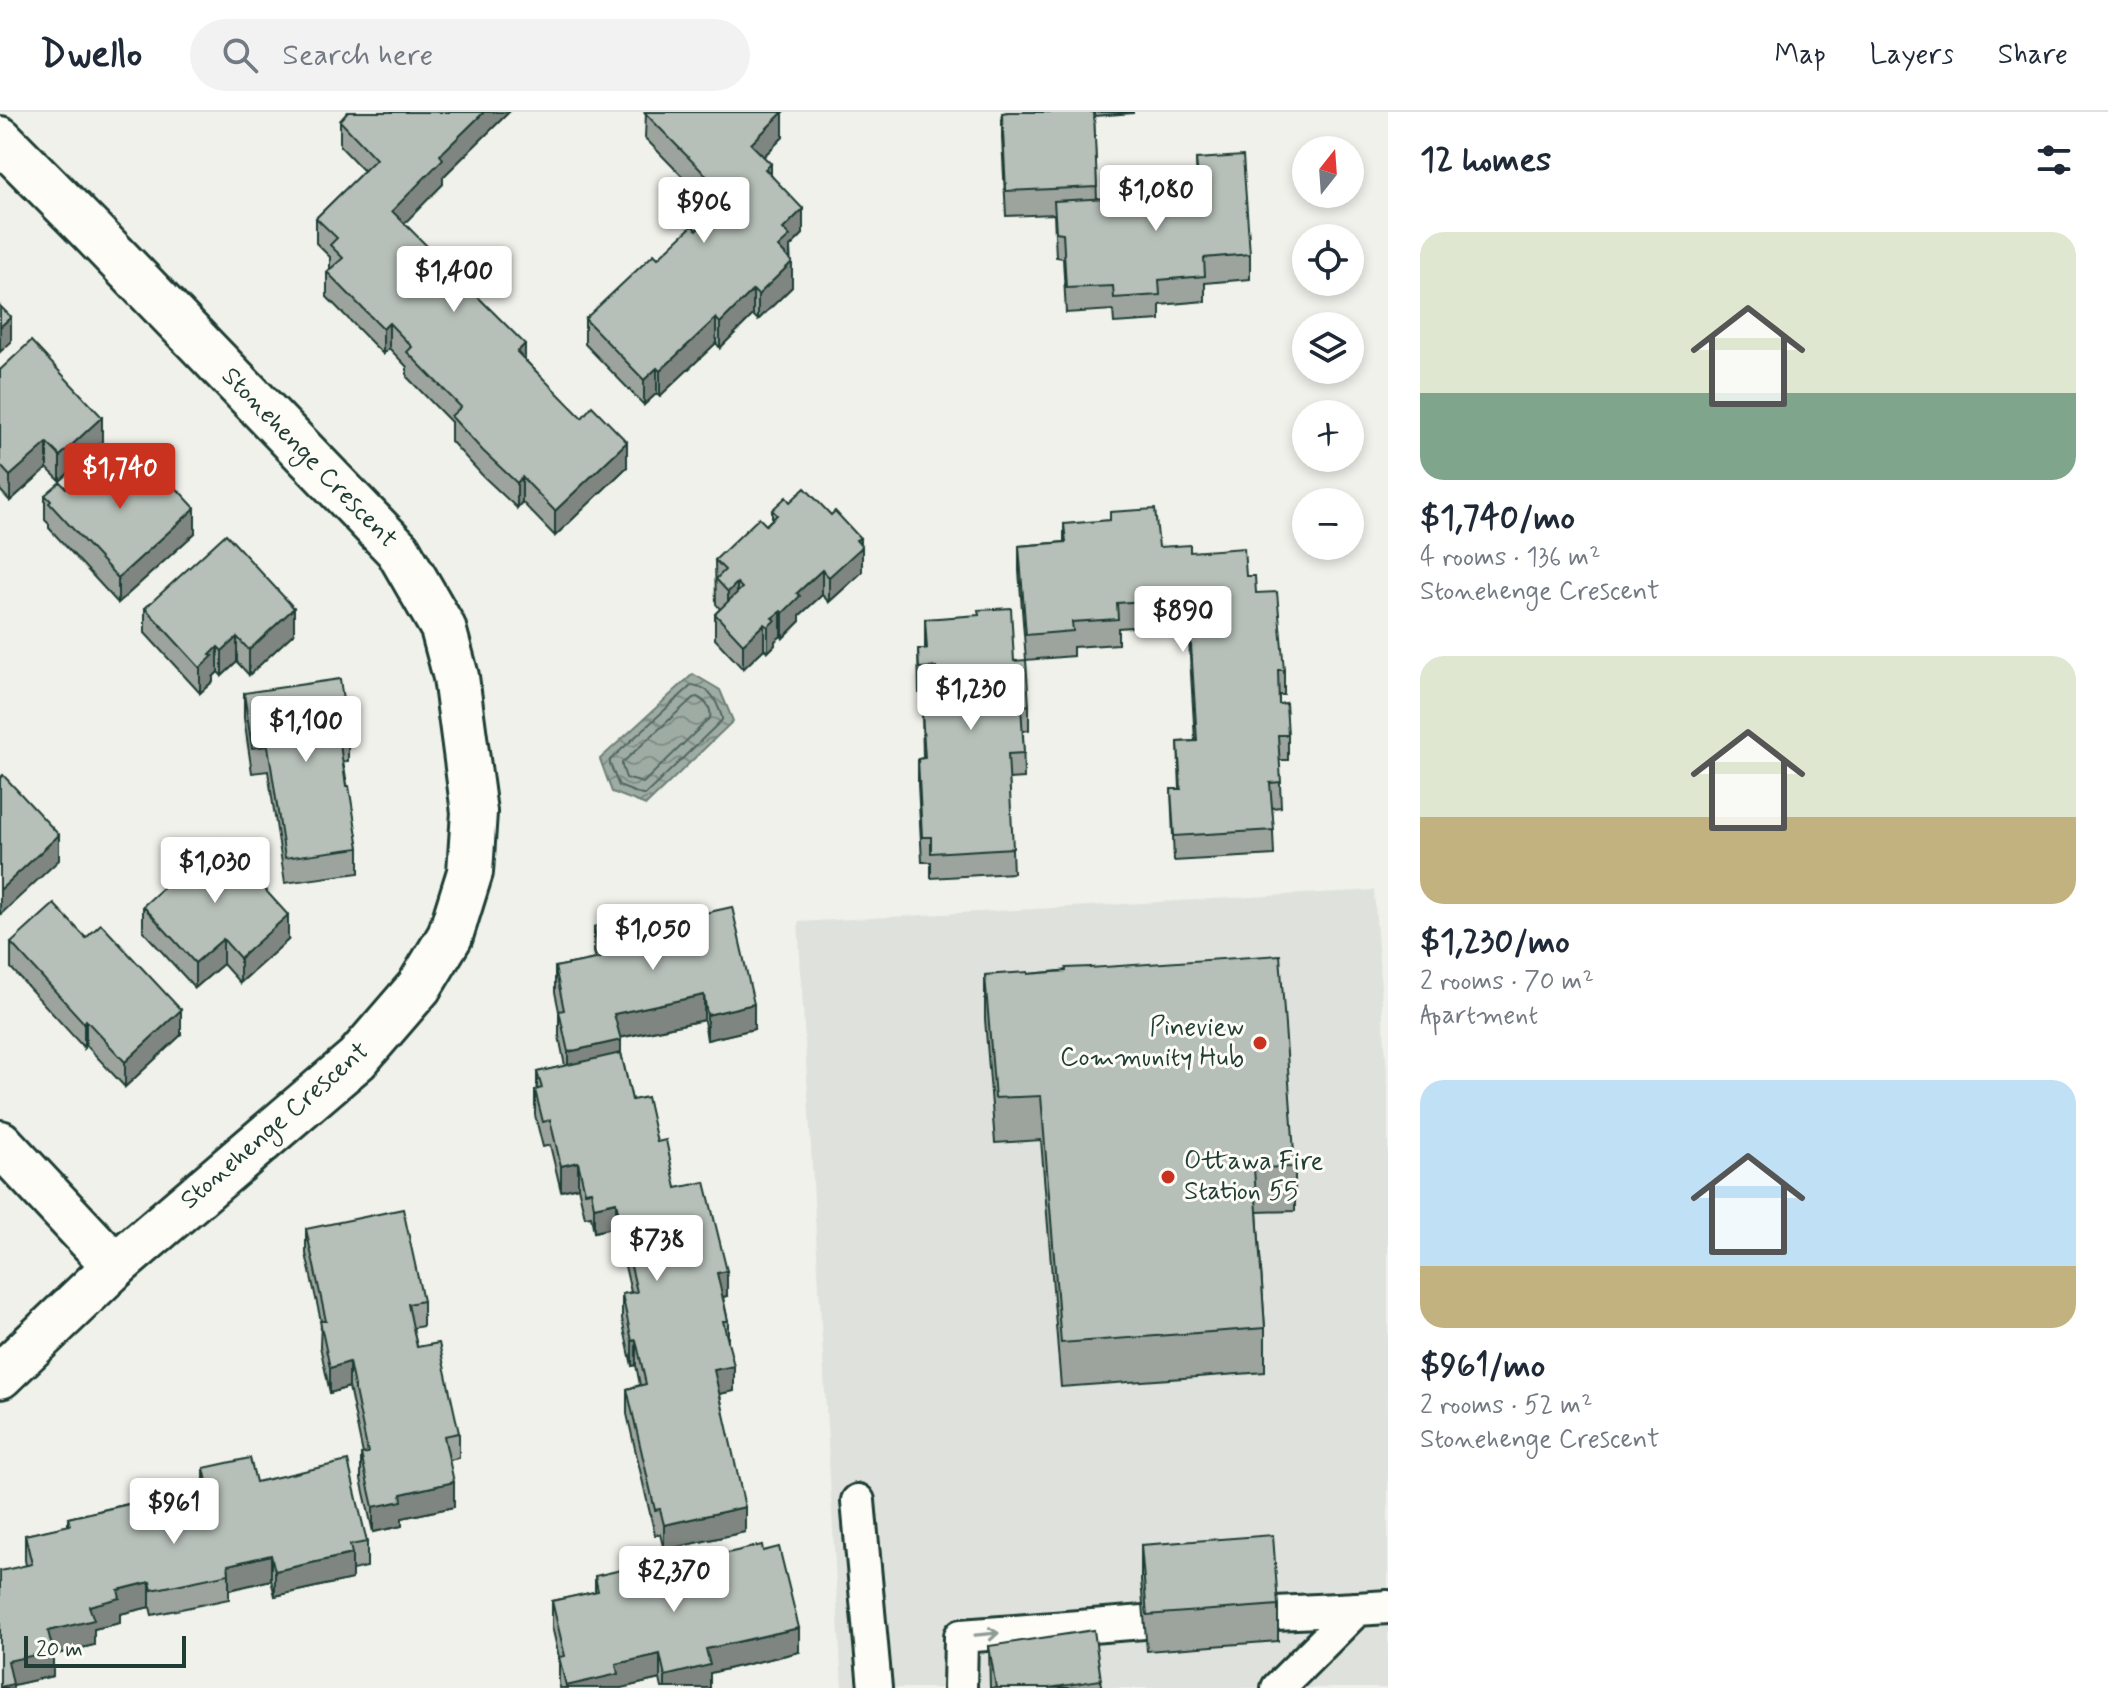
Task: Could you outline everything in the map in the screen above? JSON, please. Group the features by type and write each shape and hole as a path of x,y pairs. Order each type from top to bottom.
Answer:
{"street":[{"name":"Stonehenge Crescent","path":"0,139 398,550 443,628 456,677 474,812 470,872 450,936 419,987 357,1059 115,1266 0,1376"},
{"path":"0,1143 115,1266"}],"lane":[{"path":"858,1501 875,1688"},
{"path":"1276,1613 1372,1608"},
{"path":"1278,1688 1372,1608"},
{"path":"960,1688 961,1636 1144,1622"}],"shaded area":[{"path":"1374,890 1388,1086 1388,1688 842,1688 798,922"}],"water":[{"path":"693,674 720,690 733,721 646,805 612,792 600,759"}],"building":[{"path":"348,112 484,112 440,155 443,159 392,211 525,344 517,352 582,418 592,406 627,442 555,511 522,477 517,483 483,451 451,416 461,407 407,352 412,347 389,323 383,329 327,272 343,258 330,245 337,238 316,218 376,159 340,121"},
{"path":"647,112 783,112 751,144 771,164 765,169 803,209 783,229 790,236 778,247 792,262 758,295 753,290 720,323 716,318 660,371 657,368 644,380 585,319 654,254 658,258 692,226 697,230 729,199"},
{"path":"1094,112 1097,187 1006,191 1002,113"},
{"path":"1243,156 1250,254 1204,258 1205,276 1159,280 1160,295 1114,298 1113,286 1066,288 1063,233 1056,232 1054,201 1108,198 1108,206 1153,203 1153,190 1199,187 1196,159"},
{"path":"0,306 11,317 0,327"},
{"path":"31,341 102,417 60,456 47,443 10,476 0,465 0,370"},
{"path":"106,452 131,477 152,462 195,508 118,578 45,495 60,482 66,488"},
{"path":"805,488 831,515 835,511 860,538 856,540 862,547 829,577 822,570 797,593 800,596 783,613 781,611 772,618 775,620 768,627 764,624 743,644 715,614 742,588 737,583 728,592 716,579 725,570 715,560 759,518 766,525 777,515 772,510 786,497 790,502"},
{"path":"1155,509 1159,547 1190,545 1190,552 1244,548 1246,576 1255,576 1256,593 1277,592 1284,670 1278,670 1279,704 1286,703 1288,735 1278,735 1281,782 1270,783 1274,830 1174,836 1171,789 1181,789 1178,742 1197,741 1188,598 1117,603 1118,619 1072,622 1073,631 1026,635 1019,546 1066,542 1064,524 1110,520 1110,512"},
{"path":"226,534 294,608 249,650 237,637 222,651 218,647 200,668 145,608"},
{"path":"1011,608 1014,661 1026,660 1029,705 1021,706 1024,753 1008,754 1013,848 931,853 931,837 922,837 918,759 925,758 922,712 939,711 936,667 919,668 918,649 927,649 925,619 979,615 978,610"},
{"path":"340,679 348,736 339,737 359,848 285,858 268,746 252,748 244,693"},
{"path":"3,775 59,835 0,890 0,778"},
{"path":"218,838 288,915 240,958 223,939 195,963 143,906"},
{"path":"54,904 86,938 101,924 181,1010 125,1062 86,1020 84,1023 11,943"},
{"path":"684,907 687,917 732,907 754,1004 707,1015 704,995 614,1014 621,1040 568,1052 559,1011 564,1010 555,967 601,958 594,927"},
{"name":"Ottawa Fire Station 55","path":"1280,955 1295,1167 1254,1168 1265,1328 1061,1343 1041,1096 995,1098 985,975"},
{"path":"621,1053 632,1100 647,1097 657,1142 666,1140 676,1188 705,1182 727,1271 717,1273 728,1321 723,1321 734,1366 714,1370 745,1507 664,1525 660,1509 655,1510 627,1389 646,1384 636,1340 632,1341 622,1294 637,1292 616,1202 594,1207 591,1191 585,1192 578,1162 561,1166 550,1120 543,1122 535,1090 542,1088 537,1072"},
{"path":"403,1209 423,1301 408,1304 417,1347 439,1343 459,1433 444,1436 454,1482 401,1494 402,1501 373,1507 361,1454 368,1453 349,1362 330,1368 320,1321 326,1321 306,1229"},
{"path":"250,1458 256,1482 348,1461 367,1542 350,1545 352,1554 275,1571 271,1555 228,1565 229,1574 152,1590 150,1582 118,1590 120,1598 89,1606 94,1620 48,1631 53,1651 8,1661 13,1684 0,1687 0,1571 32,1564 25,1535 70,1525 68,1518 208,1486 204,1468"},
{"path":"1273,1535 1278,1605 1147,1615 1141,1545"},
{"path":"762,1545 763,1551 779,1547 799,1628 706,1649 710,1665 665,1676 660,1654 616,1664 618,1674 566,1686 559,1657 565,1656 552,1601 598,1591 595,1576 639,1566 642,1579 687,1569 685,1563"},
{"path":"1094,1630 1101,1680 1049,1688 996,1688 989,1646"}],"place":[{"name":"Pineview Community Hub","path":"1260,1043"},
{"name":"Ottawa Fire Station 55","path":"1168,1177"}]}
